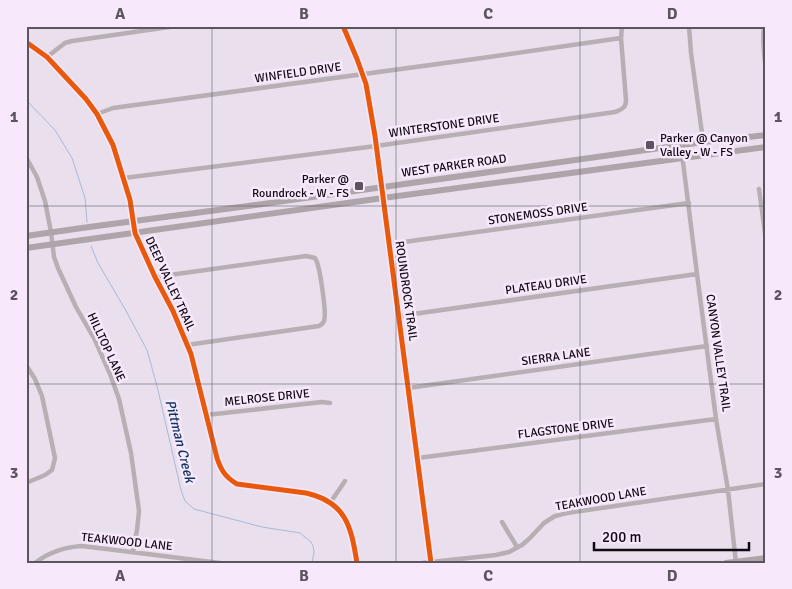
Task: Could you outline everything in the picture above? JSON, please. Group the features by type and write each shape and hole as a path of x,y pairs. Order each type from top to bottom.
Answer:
{"main road":[{"name":"ROUNDROCK TRAIL","path":"343,26 363,74 369,96 431,562"},
{"name":"WEST PARKER ROAD","path":"26,236 703,142 766,135"},
{"name":"WEST PARKER ROAD","path":"26,248 766,147"},
{"path":"726,563 766,558"}],"street":[{"path":"47,57 65,43 72,41 176,26"},
{"name":"WINTERSTONE DRIVE","path":"124,178 376,146 622,110 626,100 621,38 622,26"},
{"path":"689,26 705,156"},
{"path":"764,26 763,48 766,70"},
{"name":"WINFIELD DRIVE","path":"97,114 113,108 621,38"},
{"name":"DEEP VALLEY TRAIL","path":"26,42 47,57 76,86 97,114 113,145 130,200 136,233 155,277 183,333 195,370 221,469 230,480 237,484 315,495 335,506 347,522 357,563"},
{"name":"CANYON VALLEY TRAIL","path":"681,146 716,419 728,490 736,562"},
{"name":"HILLTOP LANE","path":"26,157 41,187 51,232 54,257 58,268 110,374 119,399 131,454 139,511 133,552"},
{"path":"759,189 766,240"},
{"name":"STONEMOSS DRIVE","path":"389,244 689,203"},
{"path":"155,277 306,256 315,258 318,262 325,318 319,326 187,345"},
{"name":"PLATEAU DRIVE","path":"399,316 697,274"},
{"name":"SIERRA LANE","path":"408,388 707,346"},
{"path":"26,365 35,379 42,396 55,458 52,470 26,483"},
{"name":"MELROSE DRIVE","path":"206,414 322,402 330,403"},
{"name":"FLAGSTONE DRIVE","path":"418,458 716,419"},
{"path":"330,503 345,481"},
{"name":"TEAKWOOD LANE","path":"422,563 509,552 530,538 544,523 555,516 568,513 766,484"},
{"path":"502,522 517,548"},
{"name":"TEAKWOOD LANE","path":"35,563 54,552 69,547 82,546 220,563"}],"waterway":[{"name":"Pittman Creek","path":"26,100 55,130 72,158 85,198 87,222"},
{"name":"Pittman Creek","path":"91,246 98,263 147,350 185,501 194,509 262,527 300,533 313,546 312,563"}],"cycle path":[{"path":"343,26 366,84 375,136 431,563"},
{"path":"26,42 47,57 86,99 97,114 113,145 130,200 135,233 173,311 191,354 217,458 222,470 229,479 237,484 306,493 330,503 338,509 349,527 357,563"}],"place":[{"name":"Parker @ Canyon Valley - W - FS","path":"650,145"},
{"name":"Parker @ Roundrock - W - FS","path":"359,186"}]}
